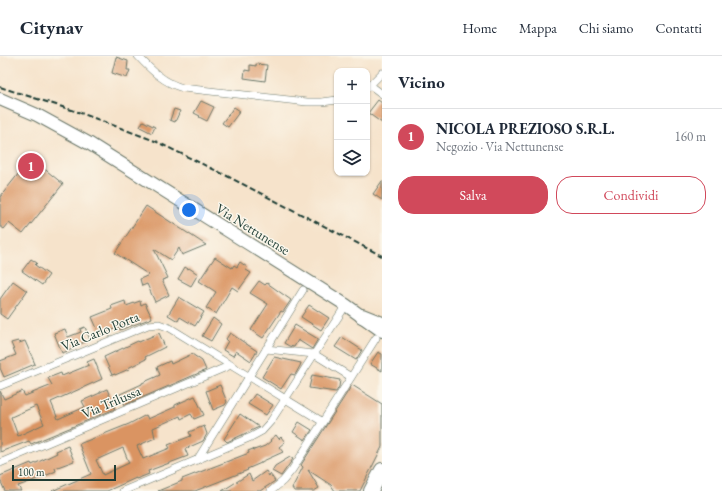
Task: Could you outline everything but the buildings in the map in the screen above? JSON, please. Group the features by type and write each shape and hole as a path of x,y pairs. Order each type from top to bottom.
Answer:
{"highway":[{"path":"362,316 382,326"},
{"path":"371,491 382,470"}],"main road":[{"name":"Via Nettunense","path":"0,99 37,115 90,144 346,305 362,316 379,334"}],"street":[{"path":"138,56 162,79 174,86 307,102 334,100"},
{"path":"370,85 382,73"},
{"path":"370,87 382,94"},
{"path":"197,460 303,290"},
{"path":"123,491 254,436 269,423 346,305"},
{"name":"Via Carlo Porta","path":"0,386 153,324 159,324 170,328 323,422"},
{"path":"271,491 281,484 288,476 379,334"},
{"path":"266,349 314,354 351,377"},
{"name":"Via Trilussa","path":"0,463 231,365"}],"railway":[{"path":"0,87 78,112 155,141 227,176 382,256"}],"place":[{"name":"NICOLA PREZIOSO S.R.L.","path":"31,166"}]}
